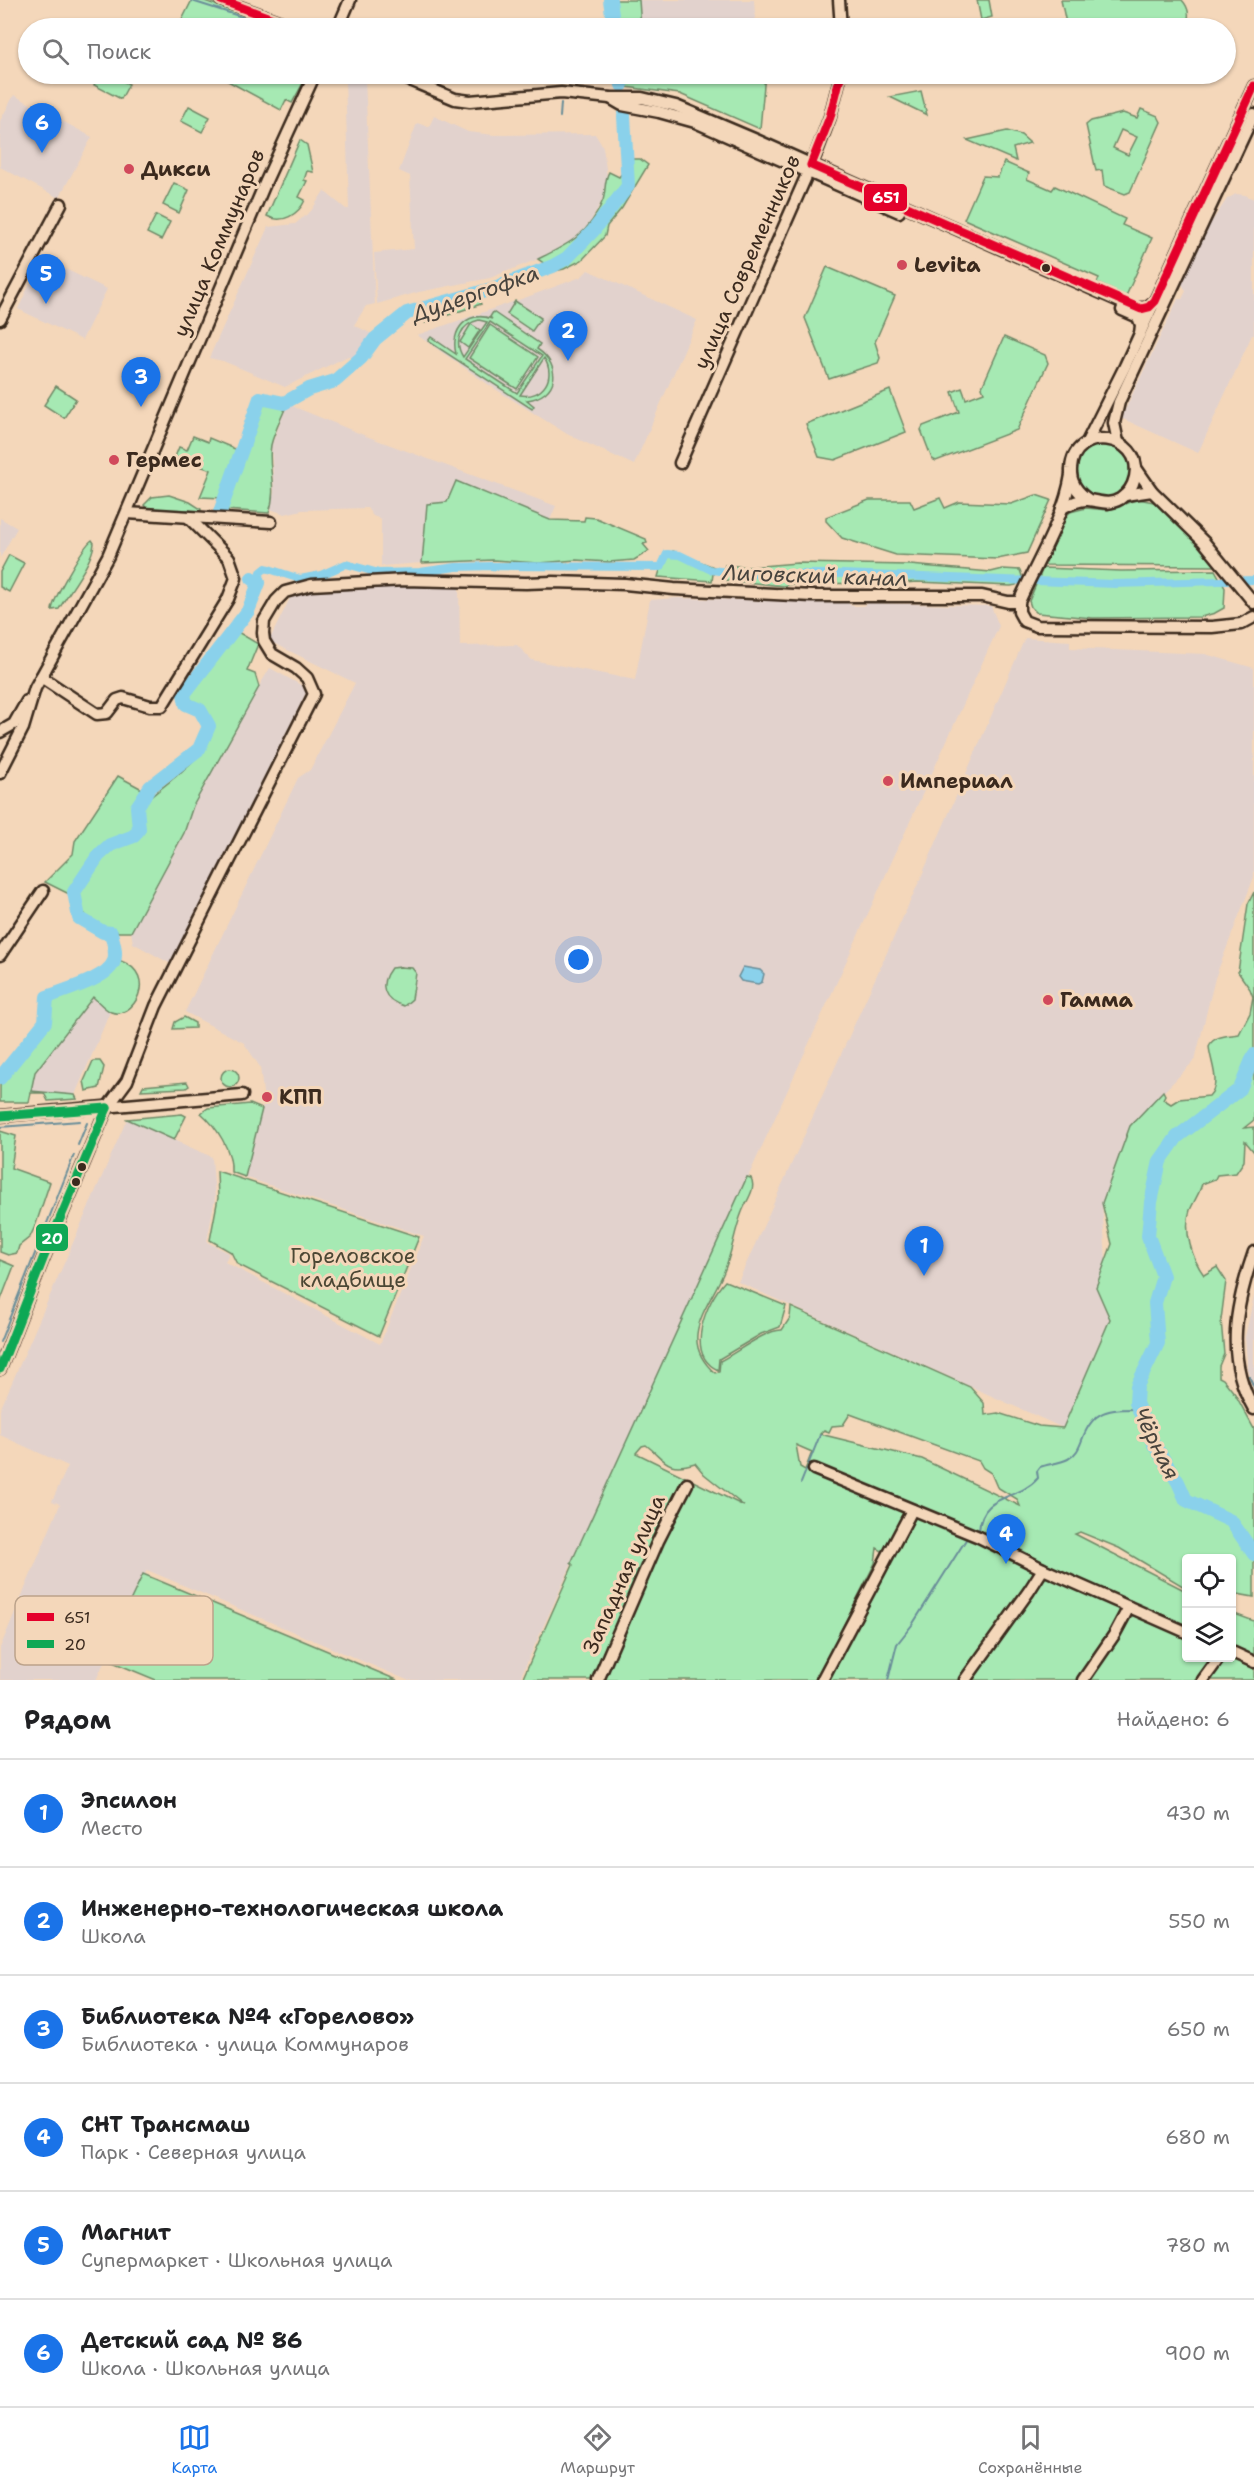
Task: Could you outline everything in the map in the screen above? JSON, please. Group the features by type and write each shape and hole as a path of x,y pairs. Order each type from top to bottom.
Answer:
{"street":[{"path":"221,0 270,18"},
{"path":"342,18 350,0"},
{"path":"839,0 840,18"},
{"name":"улица Коммунаров","path":"0,733 14,723 108,556 266,181 310,84"},
{"path":"418,84 455,99 470,101 554,93 610,98 622,105 695,122 809,168 1135,308 1146,308 1155,301"},
{"name":"улица Современников","path":"680,463 809,168 830,117 838,84"},
{"path":"1254,86 1140,334 1087,442 1074,456 1062,508 1019,602 1020,616 1027,623 1037,626 1212,627 1241,624 1254,617"},
{"path":"1118,441 1114,423 1119,402 1254,114"},
{"path":"809,168 1132,315 1139,320 1140,334"},
{"path":"0,319 61,204"},
{"path":"1087,442 1099,438 1118,441 1132,454 1136,467 1152,491 1191,527 1254,603"},
{"path":"1125,495 1135,479 1136,467"},
{"path":"1071,474 1078,492 1089,500"},
{"path":"1062,508 1076,501 1089,500 1107,503 1125,495 1152,491"},
{"path":"127,513 271,522"},
{"path":"41,677 97,714 107,713 117,700 123,698 155,707 162,706 169,699 228,599 236,578 229,558 188,517"},
{"path":"0,1369 43,1259 107,1108 127,1081 156,1006 314,694 307,678 296,668 272,654 264,641 264,621 276,601 285,592 311,585 350,581 553,582 625,584 674,590 812,596 982,596 1019,602"},
{"name":"улица Коммунаров","path":"0,773 16,744 35,688"},
{"path":"0,733 16,744"},
{"path":"0,955 43,891"},
{"path":"0,1116 242,1095"},
{"path":"1254,1252 1239,1302 1235,1329 1239,1371 1254,1409"},
{"path":"814,1469 979,1537 1043,1569 1182,1630"},
{"name":"Западная улица","path":"598,1680 658,1541 687,1484"},
{"path":"822,1680 912,1510"},
{"path":"965,1680 1043,1569"},
{"path":"1083,1680 1114,1635 1129,1607"},
{"path":"1236,1654 1254,1662"},
{"path":"1203,1680 1216,1662"}],"shaded area":[{"path":"639,0 754,0 755,18 640,18"},
{"path":"345,84 365,84 375,304 366,306 354,325 372,334 353,358 348,356 285,387 223,361 209,358 268,227 295,224 311,211 324,191 349,209"},
{"path":"14,95 92,137 59,198 0,167 0,121"},
{"path":"434,116 468,132 494,135 595,134 603,147 607,176 604,197 585,232 570,244 490,278 419,292 377,304 374,253 414,249 410,176 399,171 417,123 429,127"},
{"path":"1236,194 1254,199 1254,335 1252,335 1198,453 1121,418 1178,299 1182,299 1186,291 1182,284 1203,239 1201,237 1227,199"},
{"path":"42,258 107,289 82,340 18,309"},
{"path":"588,270 697,320 634,465 567,434 492,387 417,335 581,277"},
{"path":"287,404 366,436 556,506 550,520 456,481 447,502 427,504 422,563 381,566 381,519 373,516 367,508 302,510 285,514 270,509 274,492 271,446"},
{"path":"0,518 17,528 0,558"},
{"path":"402,585 459,587 460,646 517,645 532,660 635,680 650,600 677,598 848,603 852,606 863,606 868,603 991,606 999,626 519,1680 407,1680 147,1570 135,1596 22,1596 60,1504 52,1501 68,1466 0,1435 0,1410 127,1119 212,1157 215,1198 207,1242 229,1253 225,1262 380,1344 424,1236 245,1177 264,1101 260,1067 244,1043 185,1012 298,778 310,770 355,683 269,641 290,598 314,588"},
{"path":"1025,638 1070,641 1070,648 1205,654 1254,668 1254,877 1215,978 1195,1060 1130,1126 1102,1203 1110,1319 1063,1428 738,1282 922,875"},
{"path":"270,668 308,689 171,964 133,943 131,932 184,833 193,806 238,721"},
{"path":"93,997 110,1012 75,1095 31,1091 35,1072"},
{"path":"1254,1296 1254,1384 1248,1373 1245,1337"},
{"path":"15,1612 15,1665 103,1665 96,1680 0,1680 0,1648"}],"green space":[{"path":"192,0 202,0 253,18 183,18"},
{"path":"614,0 639,0 640,18 617,18"},
{"path":"977,0 989,0 992,17 981,18"},
{"path":"1061,0 1182,0 1188,10 1188,18 1065,18"},
{"path":"95,84 129,84 121,99"},
{"path":"233,84 302,84 292,103 286,100 281,110"},
{"path":"626,84 764,84 760,129 680,94 626,87"},
{"path":"921,91 927,115 890,97"},
{"path":"189,106 210,117 202,132 181,121"},
{"path":"1141,109 1158,116 1161,122 1130,192 1125,194 1104,186 1102,170 1096,171 1086,125 1091,121 1123,113 1137,118","holes":["1121,130 1137,137 1128,155 1113,148"]},
{"path":"1007,131 1021,135 1030,143 1013,148 1016,161 967,140"},
{"path":"300,140 307,145 313,172 307,171 304,180 307,181 299,197 305,200 299,210 289,217 278,219 267,216"},
{"path":"633,159 640,159 648,165 622,208 607,226 605,236 582,260 564,269 555,271 538,259 569,243 585,230 598,212 603,200 609,172 619,177"},
{"path":"1004,162 1029,173 1027,179 1052,190 1055,186 1125,219 1122,225 1152,238 1126,296 1097,283 1099,278 964,219 983,176 998,177"},
{"path":"174,183 189,190 179,213 163,205"},
{"path":"156,215 170,222 161,240 147,233"},
{"path":"827,267 895,296 875,342 880,358 878,363 829,379 805,318"},
{"path":"476,295 481,304 425,323 412,312"},
{"path":"515,301 541,318 532,331 507,314"},
{"path":"493,312 540,344 537,349 551,364 553,379 551,387 545,393 527,400 534,406 532,409 428,341 431,337 456,354 456,337 462,324 475,317 492,319 490,317","holes":["479,320 487,322 463,357 459,345 463,329","490,322 542,356 517,393 465,359","544,358 549,372 546,385 535,394 520,395"]},
{"path":"471,324 480,330 468,348 460,342"},
{"path":"490,325 538,357 517,389 469,358"},
{"path":"1004,337 1045,355 1048,363 1017,430 936,461 932,459 921,430 923,426 959,412 952,392 962,388 966,399 984,392 982,387"},
{"path":"139,360 153,367 157,380 135,369"},
{"path":"56,386 76,399 64,418 44,405"},
{"path":"890,390 906,432 835,460 819,457 806,424"},
{"path":"262,400 287,404 271,445 273,495 269,513 224,510"},
{"path":"193,436 208,442 209,438 240,451 223,498 200,497 211,470 175,457 179,447 187,450"},
{"path":"1098,444 1108,444 1118,448 1126,456 1130,471 1126,486 1118,494 1108,498 1098,498 1088,494 1080,486 1076,476 1076,466 1080,456 1088,448"},
{"path":"456,481 550,520 584,521 585,517 596,518 646,539 647,543 643,544 649,551 634,560 609,562 576,560 539,563 493,560 422,563 427,504 447,502"},
{"path":"169,495 190,502 201,509 200,513 148,510 144,505 152,497"},
{"path":"1036,495 1051,500 1027,553 997,559 896,555 842,538 826,521 826,517 869,500 910,500 914,508 940,498 945,508 959,502 1011,504"},
{"path":"1138,499 1159,503 1195,538 1217,566 1040,565 1058,526 1070,512 1086,508 1108,510"},
{"path":"92,540 94,543 90,559 59,609 52,610 69,573"},
{"path":"673,551 714,567 712,581 658,577 664,557"},
{"path":"9,555 24,563 9,592 0,587 0,572"},
{"path":"797,563 910,565 991,572 1003,569 1020,570 1022,576 1016,585 1011,586 917,582 796,583 783,586 726,580 722,577 725,565 749,567"},
{"path":"1043,568 1121,571 1215,570 1225,588 1224,608 1201,617 1093,618 1037,613 1029,601"},
{"path":"236,631 258,644 247,671 255,674 259,687 193,806 184,833 131,932 118,932 109,927 105,929 86,916 77,896 107,851 130,843 139,836 142,829 142,805 188,766 208,742 212,730 210,718 190,698 190,690"},
{"path":"118,776 142,789 146,786 147,789 136,804 137,823 132,834 110,843 99,852 71,895 45,882 73,854 75,841"},
{"path":"1254,892 1254,1120 1244,1128 1254,1127 1254,1152 1245,1141 1244,1161 1236,1173 1217,1175 1215,1179 1202,1184 1190,1210 1188,1235 1192,1253 1204,1275 1217,1267 1226,1281 1221,1320 1224,1354 1219,1366 1219,1377 1235,1394 1254,1429 1254,1597 1236,1594 1236,1554 1182,1554 1182,1586 1119,1548 1080,1532 1075,1534 1182,1589 1182,1662 1236,1662 1236,1614 1254,1621 1254,1680 522,1680 573,1565 571,1563 747,1177 751,1178 752,1191 739,1220 726,1266 699,1324 697,1336 698,1348 704,1361 715,1373 719,1372 720,1361 768,1333 782,1330 790,1318 791,1307 970,1387 984,1403 985,1415 998,1413 1039,1426 1063,1428 1110,1319 1096,1287 1112,1244 1102,1203 1130,1126 1163,1091 1165,1095 1163,1099 1171,1104 1179,1099 1209,1096 1213,1091 1215,1079 1209,1046 1218,1038 1239,1034 1250,1013 1253,997 1238,972 1248,904","holes":["850,1414 979,1461 983,1468 991,1473 997,1487 1017,1499 1020,1506 922,1459 820,1434 824,1430 829,1432 832,1426 843,1425","646,1445 671,1465 695,1463 704,1474 744,1506 636,1453","796,1445 812,1452 805,1470 800,1467","877,1548 884,1552 837,1638 875,1563"]},
{"path":"121,961 139,976 140,986 134,1004 119,1013 111,1012 93,997 35,1072 31,1091 75,1095 77,1099 48,1101 44,1093 31,1093 29,1102 0,1102 0,1081 5,1079 42,1032 47,1021 50,998 103,977 116,963"},
{"path":"391,968 412,968 416,973 412,999 404,1006 387,996 384,986"},
{"path":"184,1017 195,1023 195,1028 173,1029 175,1022"},
{"path":"93,1061 100,1061 104,1067 99,1088 86,1091 84,1081"},
{"path":"230,1069 236,1072 239,1078 236,1084 230,1087 224,1084 221,1078 224,1072"},
{"path":"187,1082 189,1086 186,1088 141,1090 143,1086"},
{"path":"250,1104 262,1109 245,1177 231,1172 229,1156 222,1140 201,1113 208,1108"},
{"path":"182,1114 186,1116 174,1140 127,1119"},
{"path":"0,1131 16,1136 11,1168 50,1182 30,1237 19,1246 17,1253 8,1255 0,1252"},
{"name":"Гореловское кладбище","path":"217,1171 419,1237 379,1336 237,1264 231,1252 210,1240 218,1198"},
{"path":"0,1260 14,1266 0,1302"},
{"path":"725,1281 786,1306 780,1327 761,1334 719,1359 718,1370 708,1362 702,1352 700,1340 705,1314"},
{"path":"143,1574 196,1596 133,1596"},
{"path":"213,1603 397,1680 156,1680 120,1665 213,1665"}],"water":[{"path":"743,967 760,970 764,974 762,982 758,984 741,981 738,977"}],"waterway":[{"name":"Дудергофка","path":"610,0 613,18"},
{"path":"192,1 245,18"},
{"path":"560,117 561,103"},
{"name":"Дудергофка","path":"220,512 260,398 284,403 309,389 335,381 361,358 375,339 407,313 492,289 553,266 567,258 593,231 628,186 624,116"},
{"name":"Лиговский канал","path":"259,583 261,572 266,568 300,579 321,575 346,564 379,573 493,566 661,567 667,554 680,555 711,570 745,574 842,574 1115,584 1254,580"},
{"name":"Дудергофка","path":"0,1078 45,1022 47,997 95,978 110,967 114,961 115,950 111,933 103,932 79,918 74,892 98,856 110,845 134,836 139,829 137,807 150,787 199,749 209,726 200,710 186,704 184,694 248,611 259,583 252,578"},
{"name":"Чёрная","path":"1254,1055 1240,1089 1177,1137 1160,1161 1151,1202 1148,1236 1163,1276 1155,1303 1158,1343 1137,1386 1136,1403 1153,1443 1178,1482 1186,1500 1231,1521 1254,1554"},
{"path":"0,1127 80,1121"},
{"path":"78,1145 87,1123"},
{"path":"0,1342 74,1155"},
{"path":"1249,1376 1254,1387"},
{"path":"979,1531 982,1518 994,1503 1030,1486 1038,1478 1037,1471 1040,1467 1065,1460 1073,1455 1091,1422 1097,1417 1119,1409 1138,1409"},
{"path":"808,1465 820,1435"},
{"path":"801,1483 807,1468"},
{"path":"888,1680 897,1644 912,1625 967,1538"}],"transit line":[{"name":"651","path":"221,0 270,18"},
{"name":"651","path":"838,84 830,117 811,165 1141,309 1149,307 1155,301 1254,86"},
{"name":"20","path":"0,1116 107,1108"},
{"name":"20","path":"0,1369 43,1259 107,1108"}],"place":[{"name":"Детский сад № 86","path":"42,153"},
{"name":"Дикси","path":"129,169"},
{"name":"Levita","path":"902,265"},
{"name":"Магнит","path":"46,304"},
{"name":"Инженерно-технологическая школа","path":"568,361"},
{"name":"Библиотека №4 «Горелово»","path":"141,407"},
{"name":"Гермес","path":"114,460"},
{"name":"Империал","path":"888,781"},
{"name":"Гамма","path":"1048,1000"},
{"name":"КПП","path":"267,1097"},
{"name":"Эпсилон","path":"924,1276"},
{"name":"СНТ Трансмаш","path":"1006,1564"}]}
